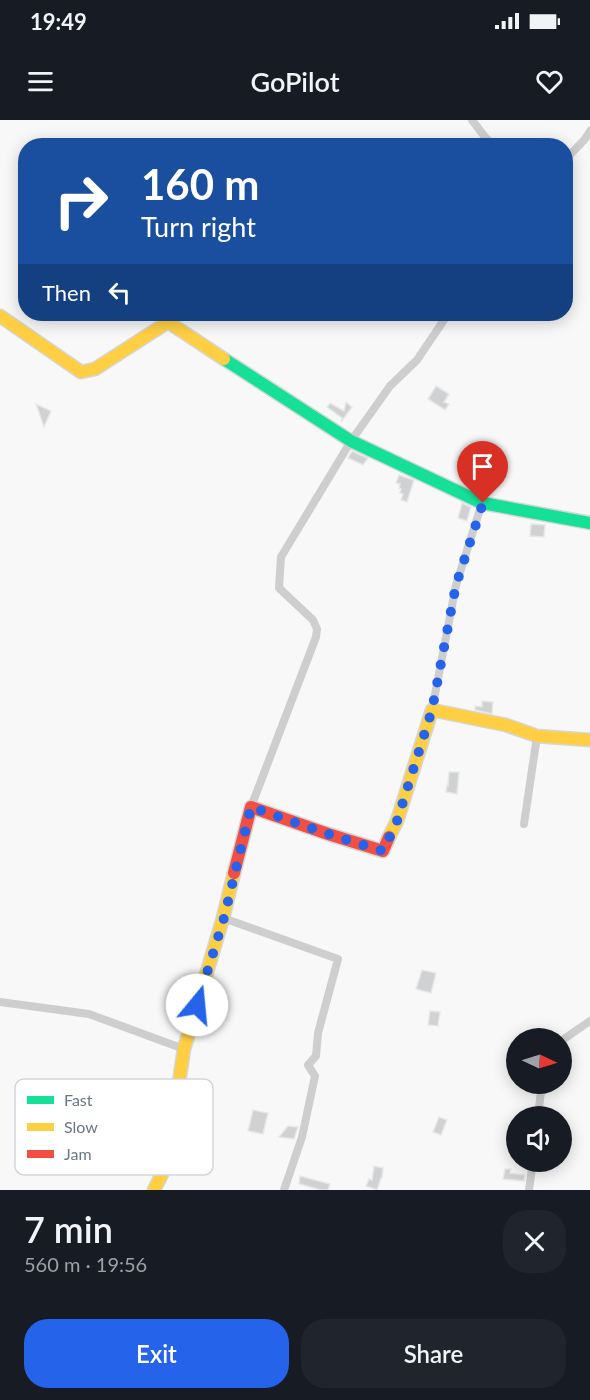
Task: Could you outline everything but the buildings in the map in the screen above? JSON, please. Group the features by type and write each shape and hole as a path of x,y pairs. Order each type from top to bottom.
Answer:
{"street":[{"path":"472,120 486,138"},
{"path":"573,152 590,131"},
{"path":"0,316 81,372 95,369 168,322 351,441 483,503 590,523"},
{"path":"180,1079 184,1049 224,918 251,807 316,637 317,629 313,620 279,588 281,557 351,441 390,386 417,360 443,321"},
{"path":"251,807 383,851 397,821 432,710 456,585 483,503"},
{"path":"432,710 506,725 537,736 590,740"},
{"path":"524,824 537,736"},
{"path":"224,918 338,958 318,1033 316,1056 308,1065 315,1076 302,1137 284,1190"},
{"path":"0,1002 89,1014 184,1049"},
{"path":"572,1033 590,1021"},
{"path":"529,1190 531,1172"},
{"path":"154,1190 162,1175"}],"traffic: fast":[{"path":"224,359 351,441 482,503 590,523"}],"traffic: slow":[{"path":"0,316 81,372 95,369 168,322 224,359"},
{"path":"389,837 397,821 432,710 506,725 537,736 590,740"},
{"path":"180,1079 184,1049 234,873"},
{"path":"154,1190 162,1175"}],"traffic: jam":[{"path":"234,873 251,807 383,851 389,837"}],"route":[{"path":"197,1005 224,918 251,807 383,851 397,821 432,710 456,585 483,503"}]}
